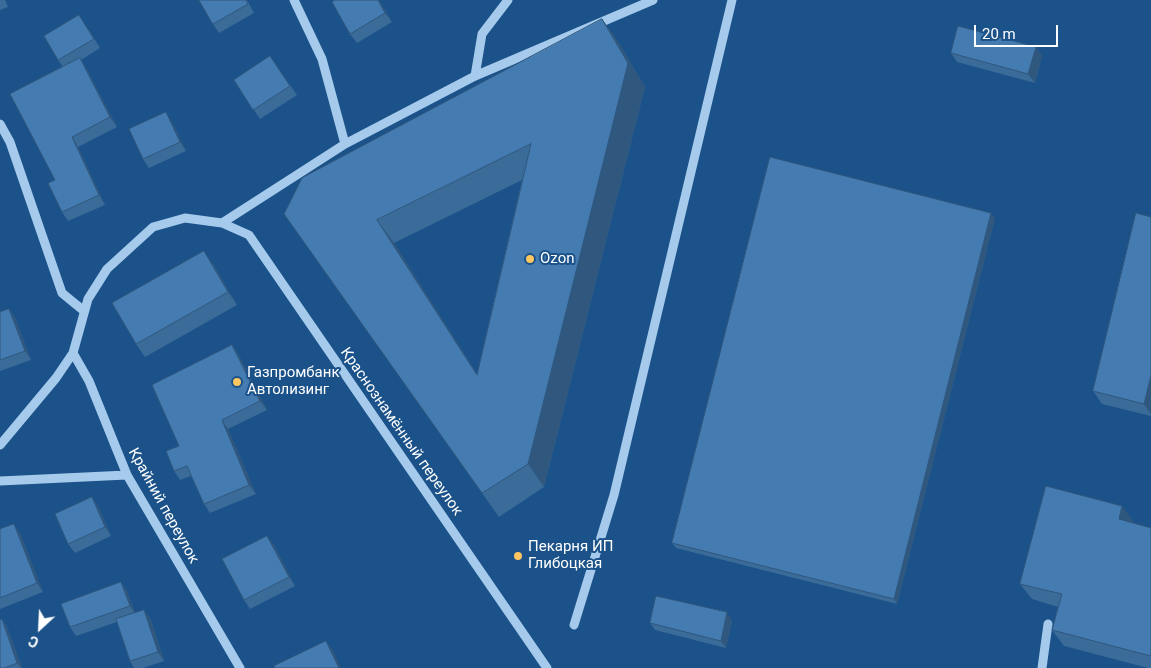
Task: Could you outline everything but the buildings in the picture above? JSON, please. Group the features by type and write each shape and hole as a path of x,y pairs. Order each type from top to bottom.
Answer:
{"street":[{"path":"294,0 322,59 344,144"},
{"path":"476,76 482,34 508,0"},
{"path":"222,223 344,144 476,76 653,0"},
{"path":"574,624 614,495 732,0"},
{"path":"0,124 13,151 62,293 84,311"},
{"name":"Краснознамённый переулок","path":"0,445 56,378 73,353 88,299 107,269 153,227 185,218 222,223 249,236 548,668"},
{"name":"Крайний переулок","path":"73,353 89,381 127,475 240,668"},
{"path":"0,481 127,475"},
{"path":"1042,668 1048,624"}],"place":[{"name":"Ozon","path":"530,259"},
{"name":"Газпромбанк Автолизинг","path":"237,382"},
{"name":"Пекарня ИП Глибоцкая","path":"518,556"}]}
